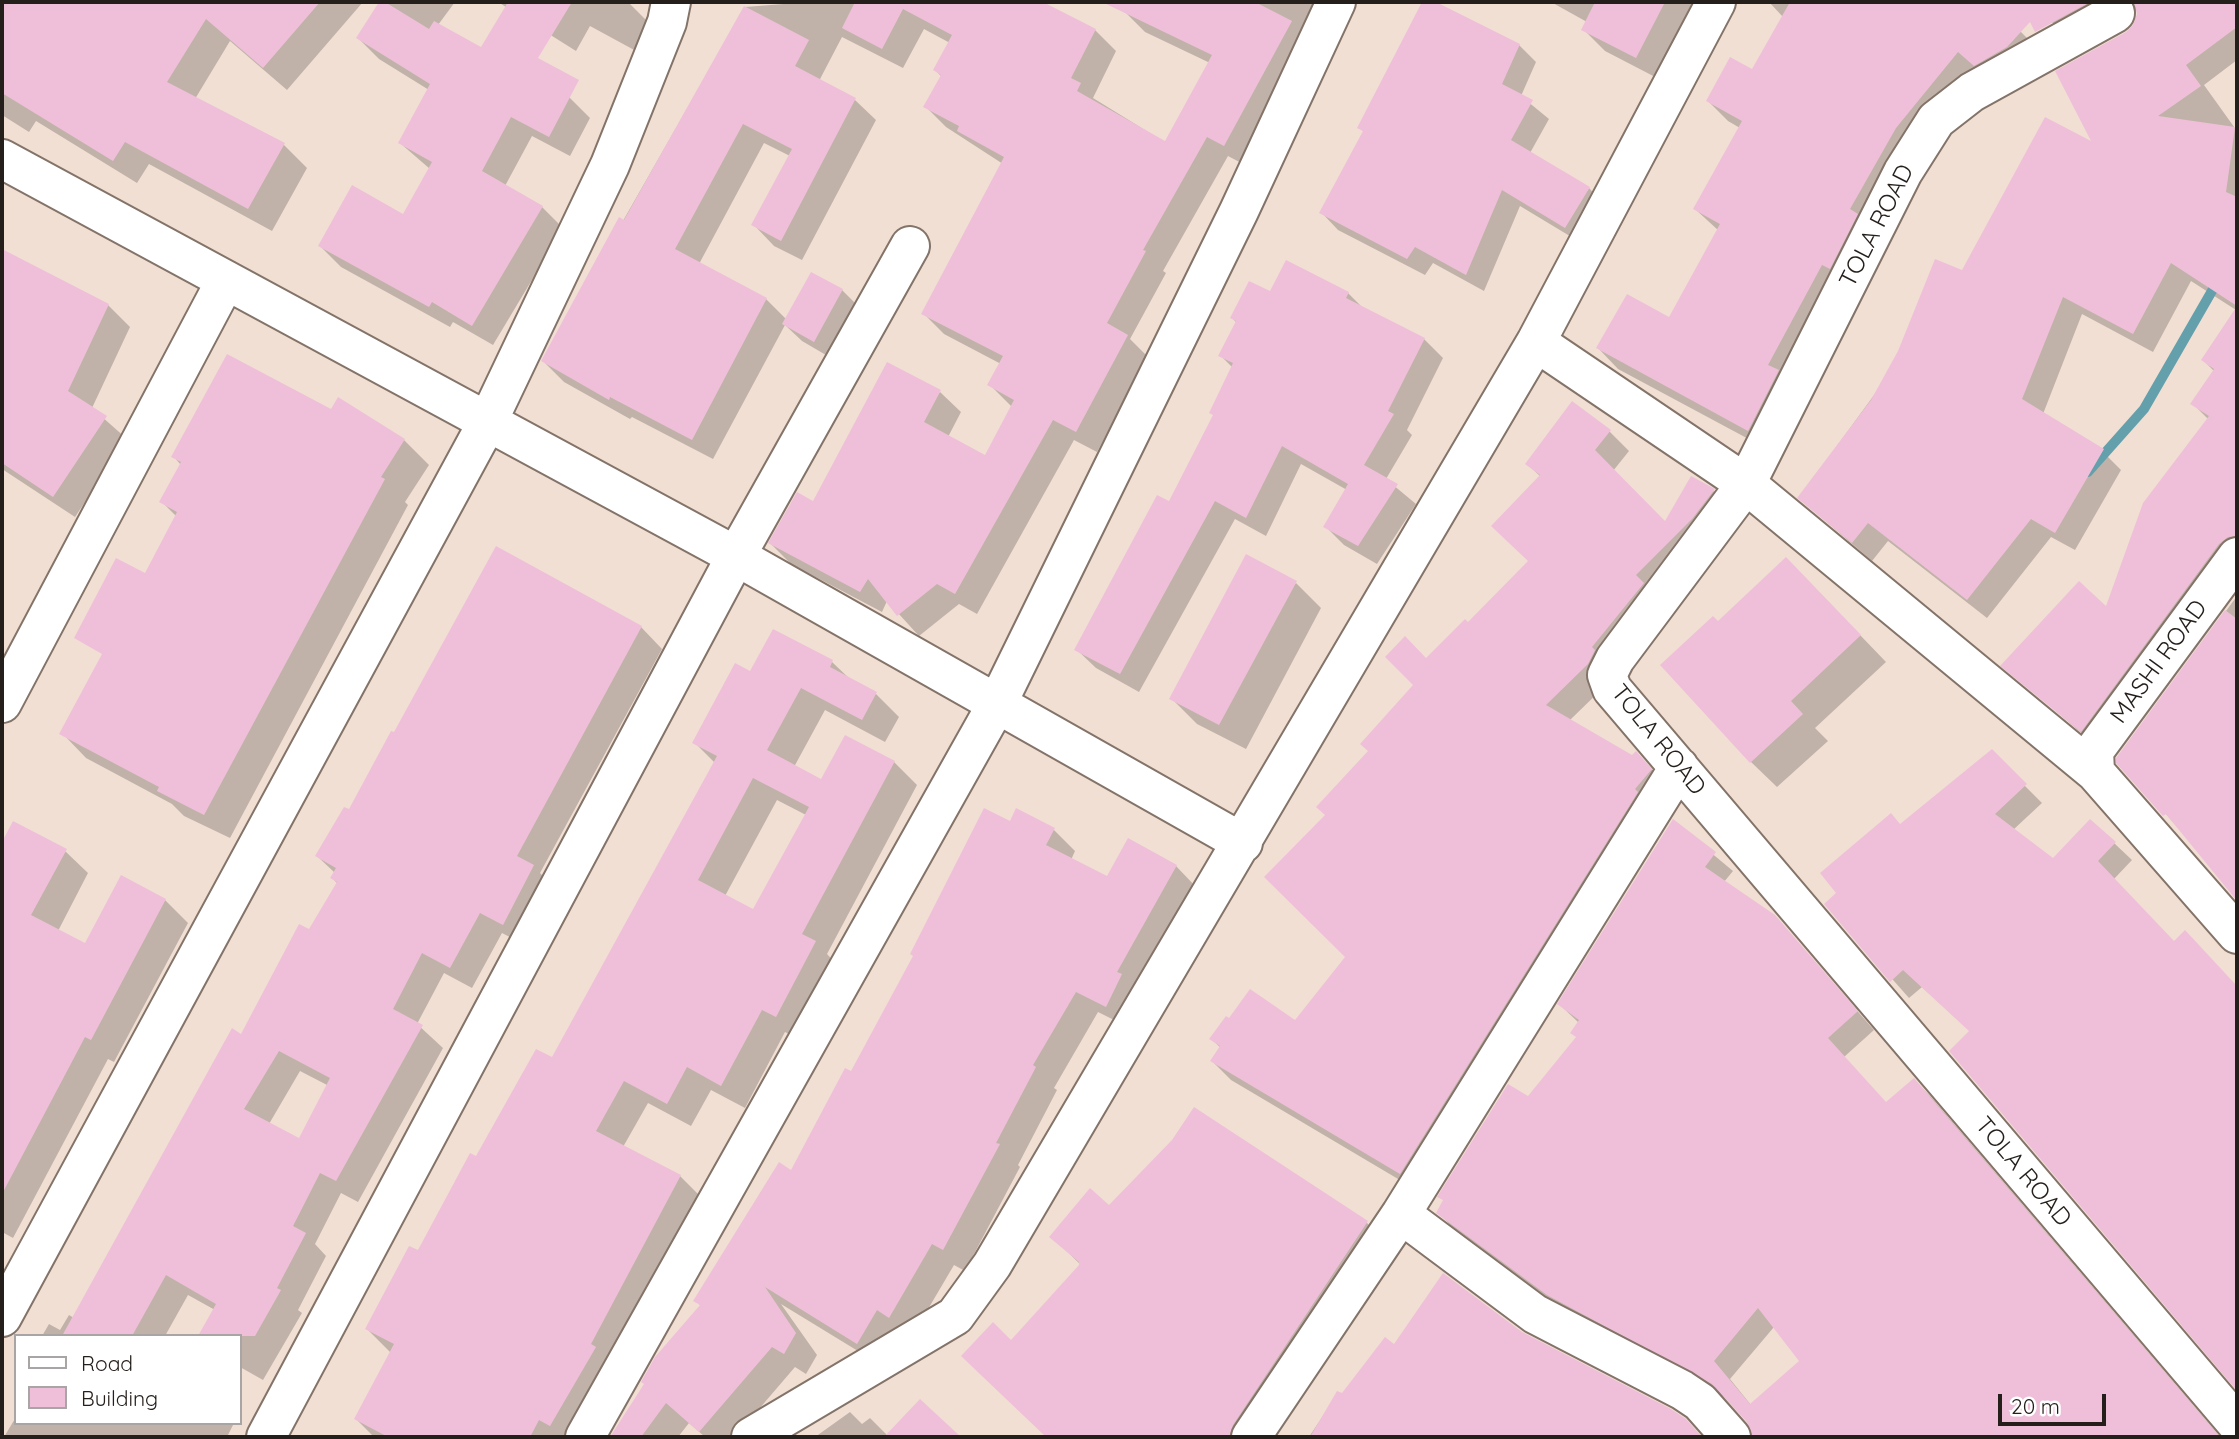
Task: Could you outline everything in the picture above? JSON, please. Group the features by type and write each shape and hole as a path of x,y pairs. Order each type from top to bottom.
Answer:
{"street":[{"path":"2,1317 487,423 610,164 667,22 671,2"},
{"path":"585,1437 998,702 1238,211 1336,2"},
{"path":"757,1436 955,1316 992,1265 1536,342 1716,2"},
{"name":"TOLA ROAD","path":"2115,13 1972,92 1936,120 1903,172 1746,484 1615,659 1607,675 1612,689 2237,1424"},
{"path":"2,159 736,556 1243,843"},
{"path":"266,1437 736,556 910,246"},
{"path":"2,703 226,280"},
{"path":"1536,342 1746,484 2095,772 2237,934"},
{"name":"MASHI ROAD","path":"2095,772 2094,751 2237,557"},
{"path":"1251,1437 1401,1214 1679,767"},
{"path":"1401,1214 1535,1314 1682,1390 1700,1402 1731,1437"}],"building":[{"path":"2,2 320,2 263,68 206,19 167,82 285,143 248,209 125,142 113,161 2,93"},
{"path":"379,2 385,2 429,29 434,21 481,47 508,2 572,2 538,58 579,80 549,137 511,117 482,171 543,206 472,326 432,302 429,307 318,246 352,185 403,214 432,162 398,143 430,84 356,38"},
{"path":"855,2 1043,2 1096,29 1071,78 1081,83 1077,91 1165,141 1212,55 1102,2 1255,2 1292,21 1224,146 1207,137 1143,250 1146,251 1107,323 1128,335 1076,432 1053,420 955,594 937,584 897,616 868,579 860,592 768,543 797,492 813,501 887,362 941,390 924,422 985,455 1014,400 987,385 1003,356 921,314 1004,157 957,131 959,126 923,107 941,75 933,70 952,35 903,9 882,49 842,28"},
{"path":"1422,2 1436,2 1520,44 1502,84 1533,100 1511,140 1590,187 1565,228 1502,190 1466,275 1415,247 1407,259 1319,213 1363,131 1357,128"},
{"path":"1595,2 1665,2 1636,58 1581,30"},
{"path":"1790,2 2090,2 2035,32 2030,22 2007,47 1974,66 1958,52 1896,128 1850,209 1858,214 1830,269 1822,265 1768,365 1779,370 1748,431 1596,348 1627,294 1669,317 1720,224 1693,209 1742,121 1706,101 1730,57 1752,69"},
{"path":"2134,2 2237,2 2237,27 2186,65 2201,86 2158,116 2235,127 2226,192 2237,197 2237,306 2171,263 2133,334 2063,297 2022,399 2104,449 2055,533 2031,519 1967,600 1868,523 1852,543 1797,498 1871,400 1898,351 1935,259 1962,270 2045,117 2091,141 2055,71 2126,32 2133,25 2137,14"},
{"path":"744,6 809,40 795,66 856,98 781,241 751,225 792,149 743,124 675,249 767,298 692,440 610,397 609,400 541,361 619,217 624,220"},
{"path":"2,249 109,304 68,391 107,416 53,497 2,463"},
{"path":"1286,260 1349,292 1346,298 1425,338 1388,411 1394,414 1364,465 1398,484 1358,546 1323,527 1348,484 1282,446 1246,518 1215,501 1120,674 1074,650 1157,495 1169,501 1213,415 1209,413 1233,363 1218,356 1236,321 1230,318 1249,281 1270,291"},
{"path":"811,272 843,289 814,342 782,324"},
{"path":"2237,306 2237,536 2228,537 2219,544 2081,732 2000,666 2079,581 2106,606 2143,503 2209,416 2190,404 2214,369 2201,360"},
{"path":"227,354 331,409 338,397 405,439 381,477 385,479 204,815 157,791 159,787 59,734 102,654 74,638 116,558 145,573 177,512 159,502 181,462 171,457"},
{"path":"1572,401 1611,430 1595,450 1665,521 1691,476 1715,489 1692,519 1636,575 1644,583 1592,647 1595,650 1588,664 1546,705 1632,755 1636,751 1652,769 1635,789 1638,792 1400,1174 1210,1061 1220,1046 1209,1039 1226,1016 1229,1018 1250,989 1295,1020 1345,957 1264,877 1325,815 1316,807 1368,751 1360,744 1413,685 1385,657 1405,636 1426,658 1465,619 1468,622 1528,561 1491,526 1540,475 1525,464"},
{"path":"496,546 642,626 517,856 534,865 503,925 480,913 450,968 422,953 393,1009 423,1025 336,1181 320,1173 293,1226 306,1233 277,1288 281,1290 255,1336 199,1334 216,1304 166,1275 133,1334 63,1334 232,1028 241,1034 299,924 309,929 337,882 330,878 336,868 315,856 344,807 349,809 391,731 394,732","holes":["279,1051 330,1078 299,1138 244,1109"]},
{"path":"1246,554 1297,581 1219,725 1169,699"},
{"path":"1786,557 1861,635 1791,701 1803,714 1750,763 1660,665 1713,616 1718,621"},
{"path":"2225,610 2237,619 2237,901 2166,814 2163,816 2116,763 2116,758"},
{"path":"773,629 833,660 830,667 877,692 862,720 801,688 767,750 821,779 845,735 895,761 802,934 816,941 776,1017 762,1010 721,1086 687,1067 667,1104 624,1081 596,1131 681,1175 591,1344 596,1347 550,1426 539,1420 530,1437 388,1437 354,1419 394,1344 365,1329 409,1246 418,1250 470,1153 476,1156 536,1049 552,1057 717,756 692,743 735,663 750,671","holes":["753,778 809,807 753,909 698,880"]},
{"path":"1992,749 2027,784 1995,814 2053,858 2090,819 2116,842 2098,861 2174,941 2185,930 2237,986 2237,1391 1949,1051 1969,1031 1903,970 1890,982 1824,904 1836,893 1820,873 1891,813 1900,824"},
{"path":"984,808 1010,821 1016,808 1055,828 1046,845 1107,876 1128,838 1177,865 1117,972 1122,974 1106,1007 1076,992 1033,1065 1036,1067 996,1143 1000,1144 943,1250 932,1244 889,1318 877,1310 857,1344 765,1287 796,1333 784,1354 772,1347 699,1432 666,1403 641,1437 610,1437 644,1384 641,1382 655,1357 700,1305 693,1301 779,1162 791,1170 845,1068 851,1071 913,956 910,954"},
{"path":"1673,819 1716,852 1705,867 1775,915 1858,1011 1828,1038 1886,1102 1914,1078 2220,1437 1752,1437 1747,1422 1712,1384 1547,1295 1436,1213 1443,1200 1437,1197 1508,1084 1528,1096 1576,1037 1570,1033 1579,1020 1557,1004","holes":["1758,1308 1799,1361 1750,1404 1714,1361"]},
{"path":"13,821 67,849 31,915 85,943 121,875 166,899 91,1040 85,1037 2,1194 2,842"},
{"path":"1194,1107 1368,1221 1233,1425 1229,1437 1046,1437 961,1356 993,1322 1011,1340 1079,1265 1079,1262 1049,1237 1090,1188 1109,1205 1172,1140"},
{"path":"1443,1273 1522,1332 1671,1409 1686,1419 1702,1437 1310,1437 1337,1391 1342,1393 1385,1337 1394,1344"},
{"path":"920,1399 961,1437 884,1437"}],"waterway":[{"path":"2088,472 2144,409 2220,277"}]}
